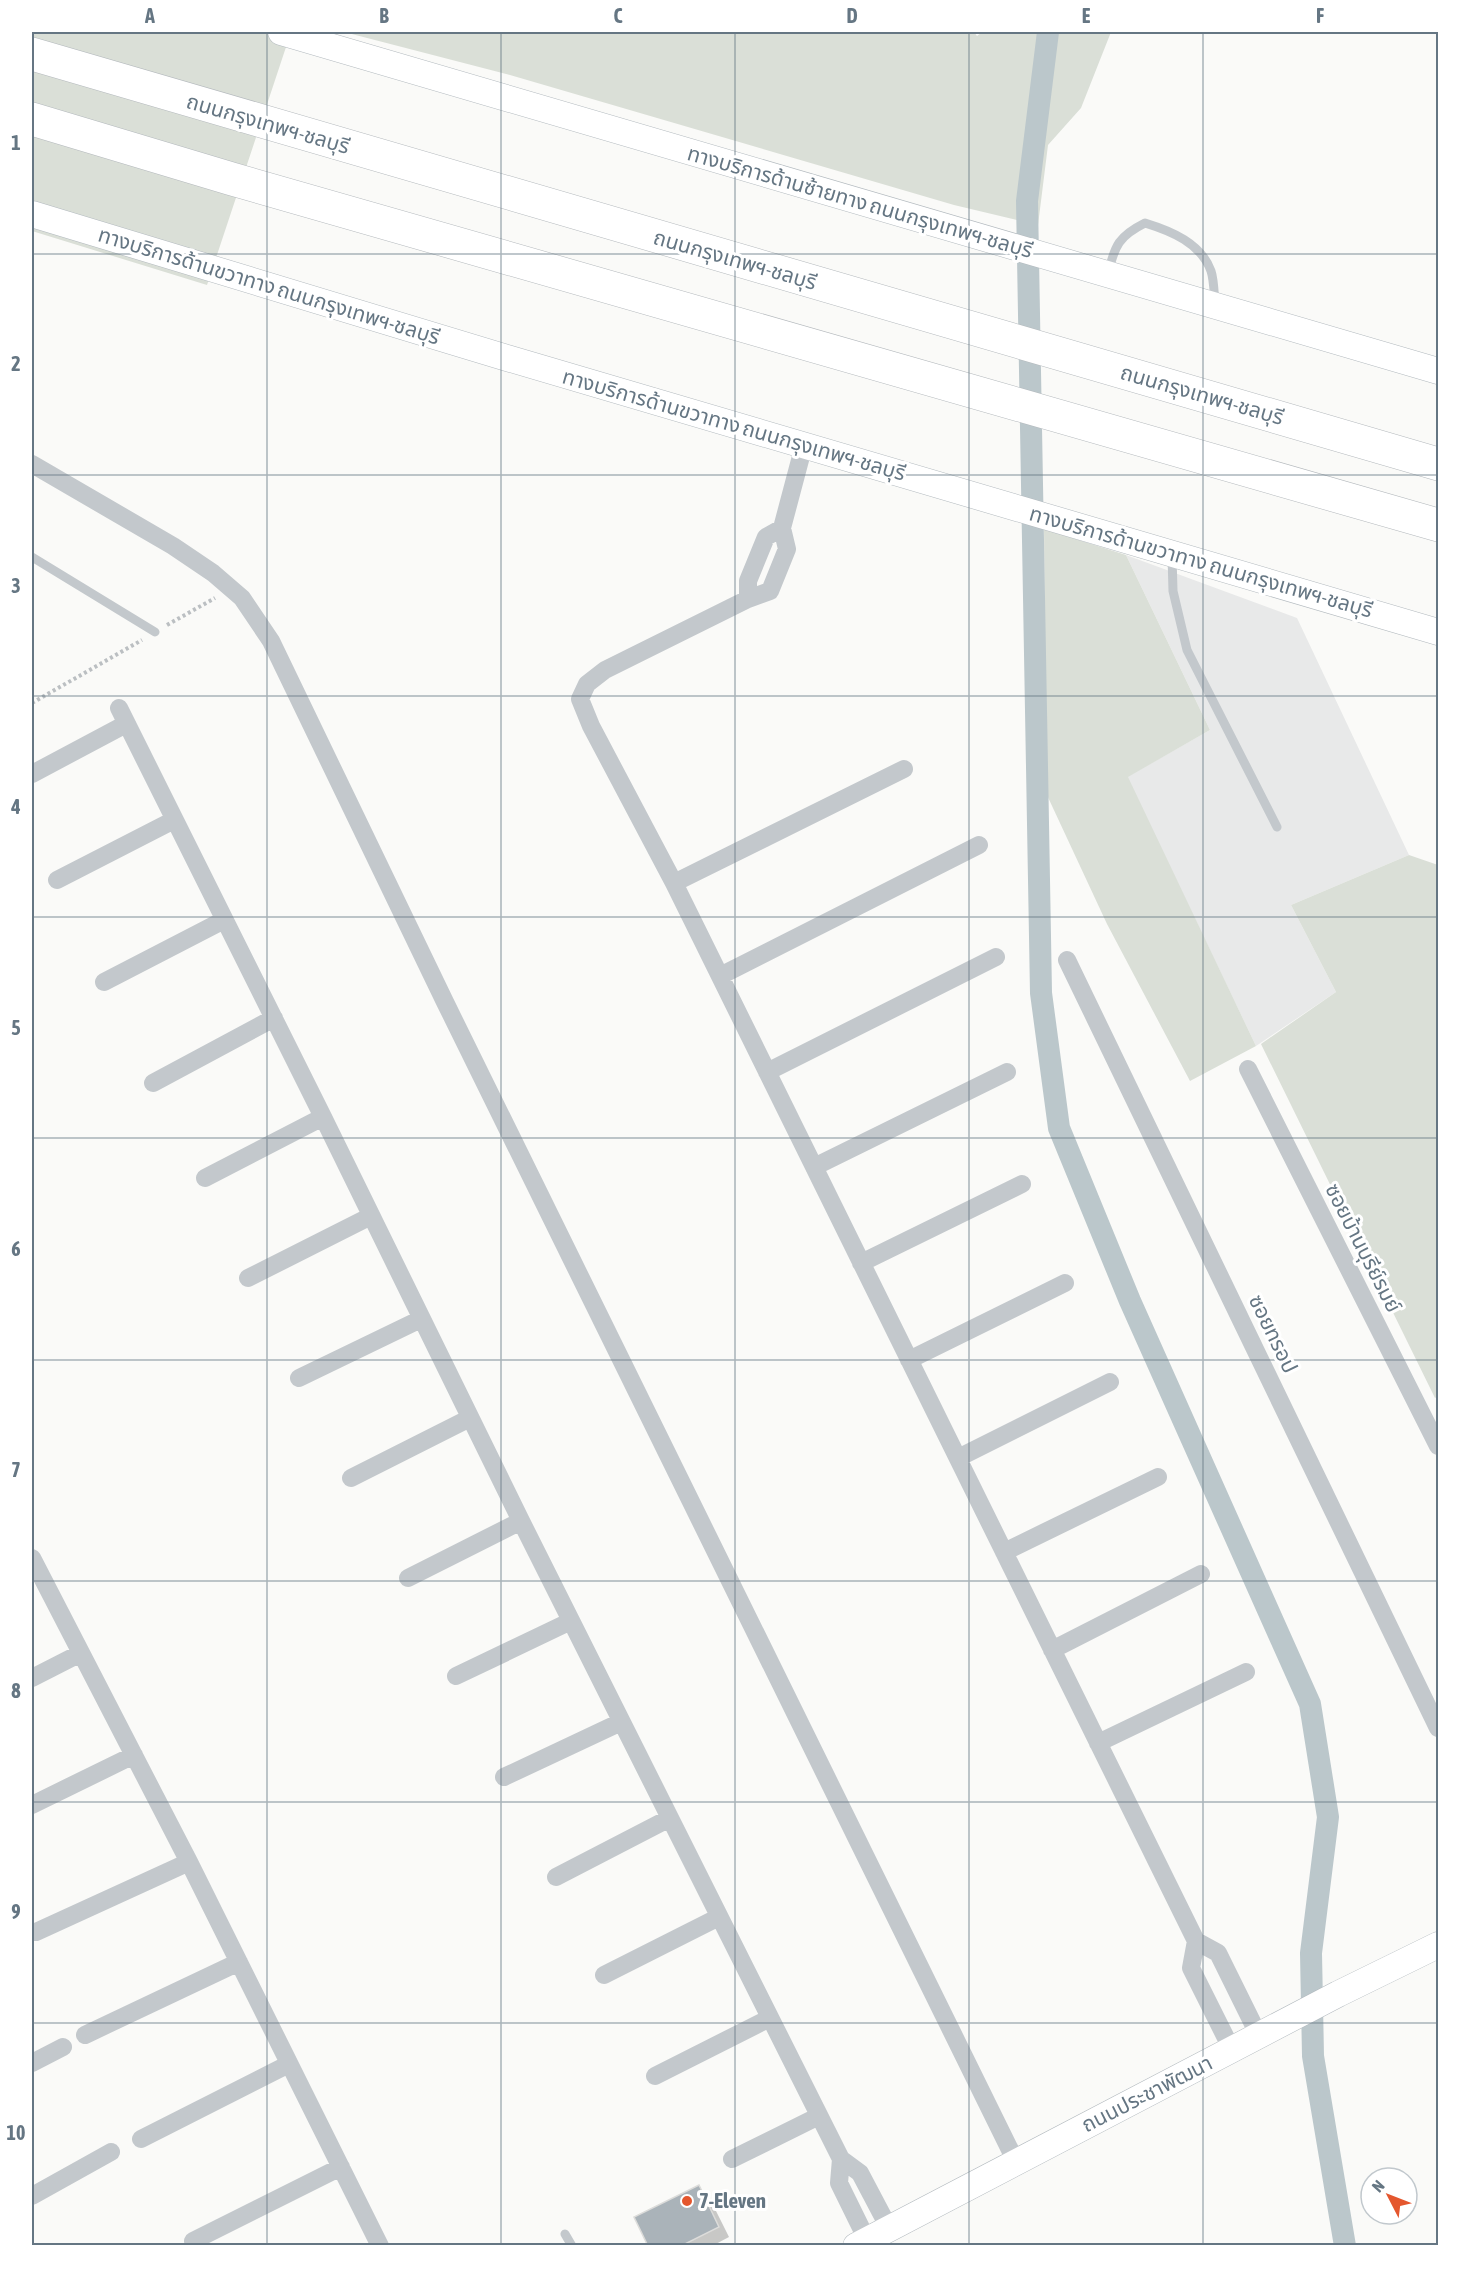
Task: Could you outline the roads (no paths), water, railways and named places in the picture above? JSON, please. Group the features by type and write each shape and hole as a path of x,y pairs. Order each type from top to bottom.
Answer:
{"highway":[{"name":"ถนนกรุงเทพฯ-ชลบุรี","path":"32,54 1438,464"},
{"path":"32,119 232,179 1438,525"}],"main road":[{"name":"ทางบริการด้านซ้ายทาง ถนนกรุงเทพฯ-ชลบุรี","path":"281,32 1438,370"},
{"name":"ทางบริการด้านขวาทาง ถนนกรุงเทพฯ-ชลบุรี","path":"32,214 507,358 1438,632"},
{"name":"ถนนประชาพัฒนา","path":"877,2238 1016,2162 1338,1994 1438,1945"}],"street":[{"path":"804,446 782,528 788,549 770,591 748,599 605,670 587,684 580,699 591,726 720,975 1196,1941 1218,1953 1259,2036"},
{"path":"32,464 173,546 213,573 242,598 271,640 445,1002 1016,2162"},
{"path":"748,599 747,581 766,537 782,528"},
{"path":"32,774 123,716 521,1521 819,2116 841,2159 860,2173 877,2238"},
{"path":"674,883 904,769"},
{"path":"57,880 174,820"},
{"path":"720,975 979,845"},
{"path":"104,981 224,920"},
{"path":"767,1072 996,957"},
{"name":"ซอยทรอป","path":"1067,960 1438,1728"},
{"path":"153,1083 273,1018"},
{"name":"ซอยบ้านบุรีย์รมย์","path":"1248,1069 1438,1446"},
{"path":"814,1167 1006,1072"},
{"path":"206,1178 323,1117"},
{"path":"861,1263 1022,1184"},
{"path":"248,1278 371,1216"},
{"path":"909,1360 1065,1283"},
{"path":"299,1378 421,1319"},
{"path":"957,1458 1110,1382"},
{"path":"351,1478 470,1418"},
{"path":"1004,1552 1158,1477"},
{"path":"408,1578 521,1521"},
{"path":"32,1558 189,1862 380,2246"},
{"path":"1052,1650 1201,1574"},
{"path":"456,1676 571,1621"},
{"path":"32,1678 81,1653"},
{"path":"1098,1743 1246,1672"},
{"path":"504,1777 621,1722"},
{"path":"32,1805 134,1755"},
{"path":"556,1877 670,1818"},
{"path":"36,1932 189,1862"},
{"path":"604,1975 719,1917"},
{"path":"1196,1941 1191,1968 1232,2050"},
{"path":"85,2035 238,1962"},
{"path":"655,2076 770,2018"},
{"path":"32,2063 63,2046"},
{"path":"141,2139 289,2064"},
{"path":"732,2159 819,2116"},
{"path":"32,2196 111,2152"},
{"path":"841,2159 839,2183 877,2238"},
{"path":"193,2241 341,2167"}],"lane":[{"path":"1108,274 1116,245 1128,231 1145,223 1168,230 1190,243 1202,254 1212,272 1215,306"},
{"path":"1172,554 1173,591 1187,650 1277,827"},
{"path":"32,556 155,632"},
{"path":"565,2234 572,2246"}],"waterway":[{"path":"1048,32 1027,201 1041,993 1059,1128 1130,1301 1310,1704 1328,1817 1311,1953 1313,2056 1345,2246"}],"place":[{"name":"7-Eleven","path":"687,2201"}]}
